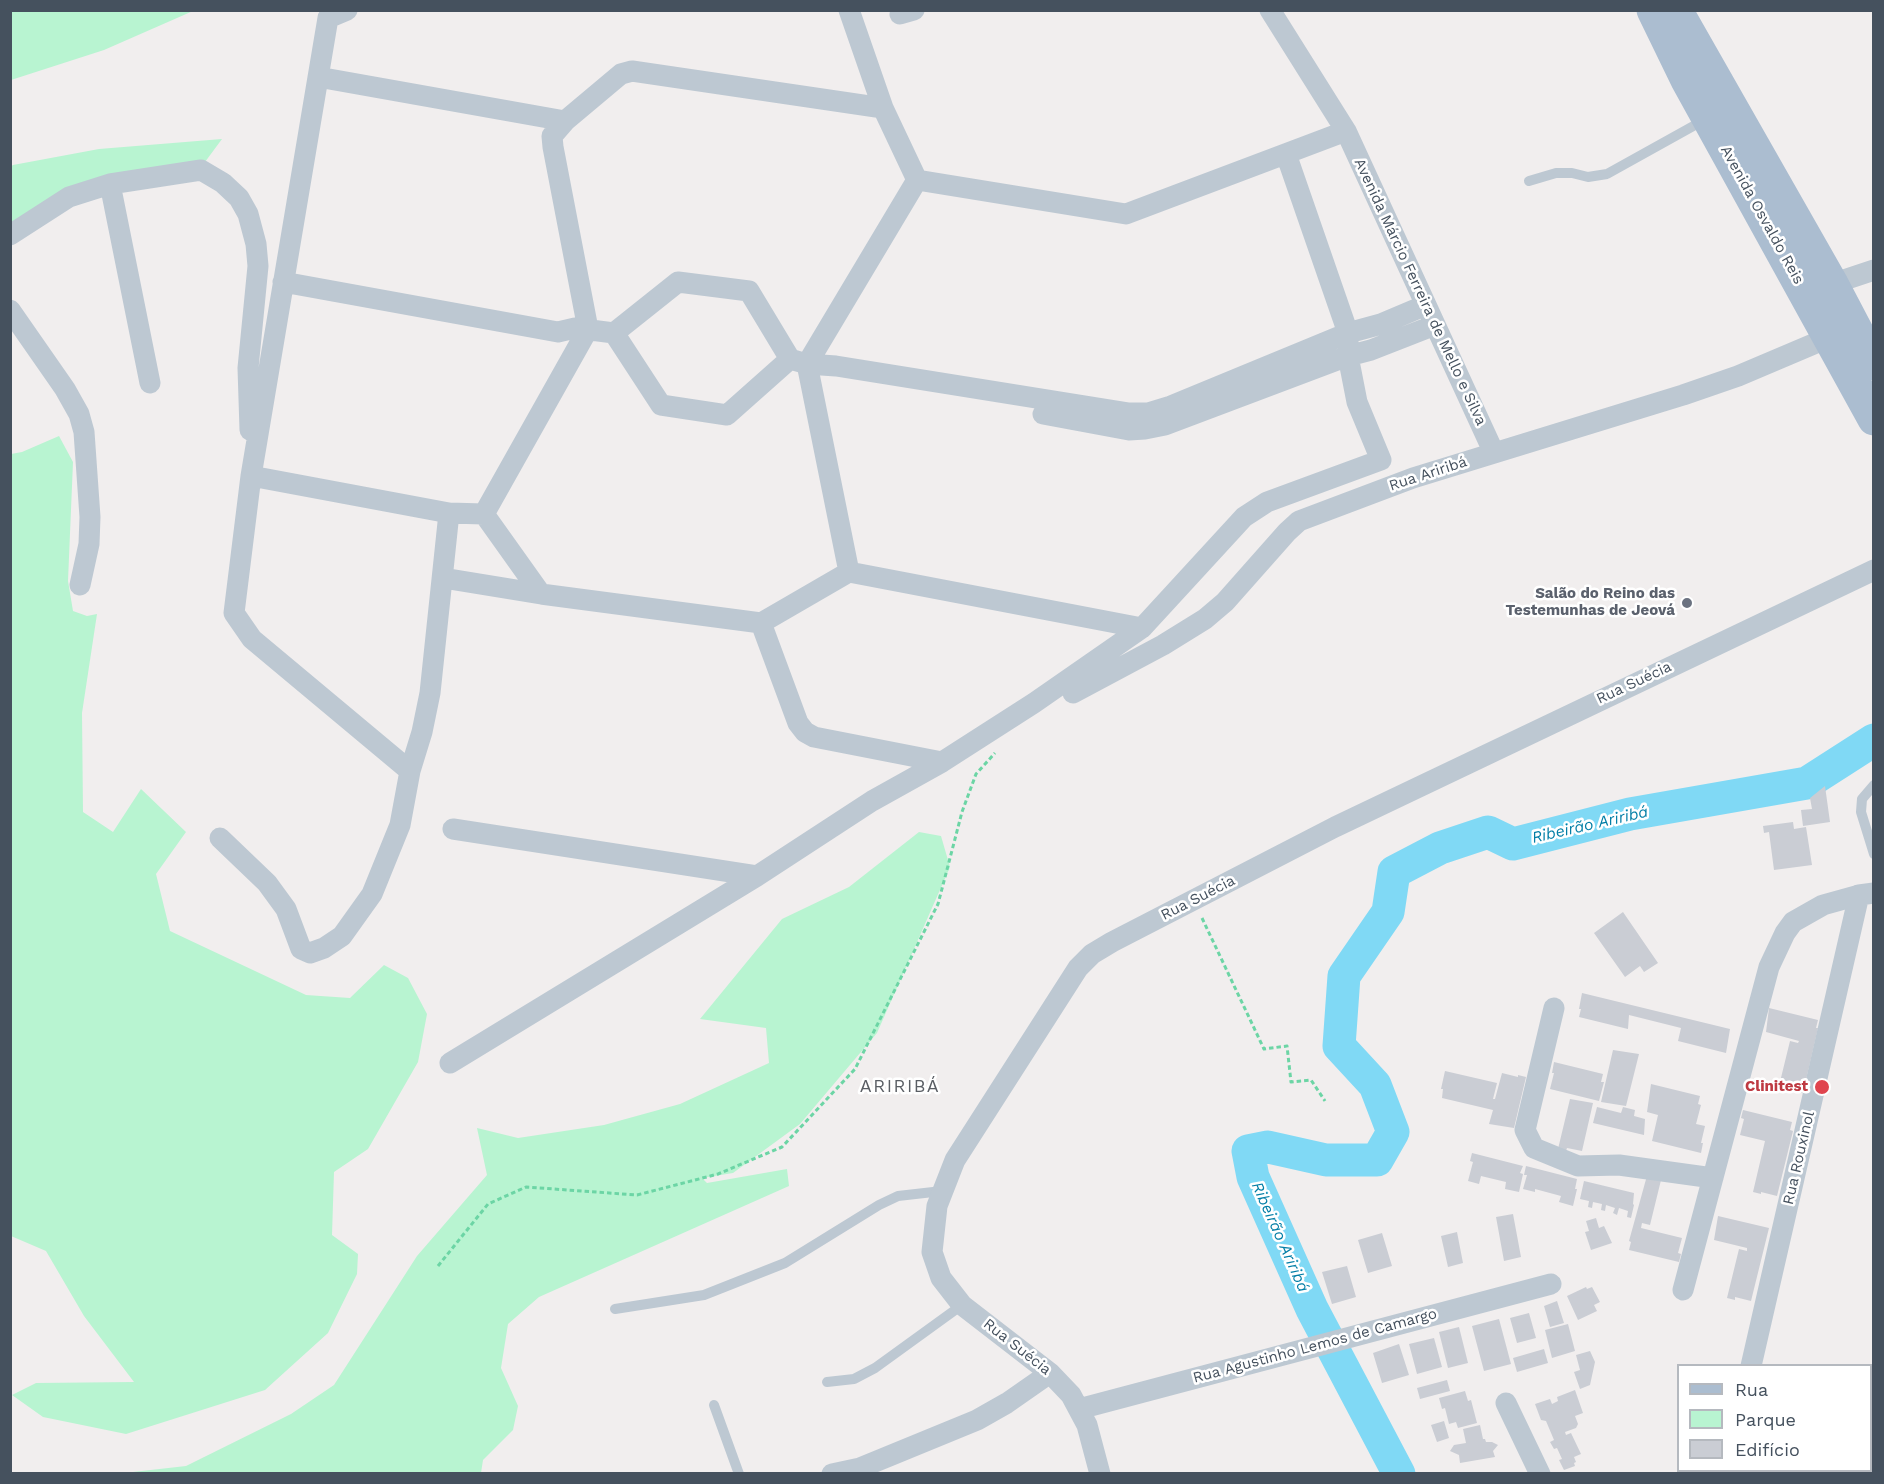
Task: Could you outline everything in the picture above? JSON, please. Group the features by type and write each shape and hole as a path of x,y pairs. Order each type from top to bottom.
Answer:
{"main road":[{"name":"Avenida Osvaldo Reis","path":"1675,12 1687,80 1874,419"},
{"name":"Avenida Osvaldo Reis","path":"1675,12 1832,284 1873,362"}],"street":[{"path":"347,10 328,18 252,470 234,613 252,639 410,771"},
{"path":"849,10 884,108 917,180"},
{"name":"Avenida Márcio Ferreira de Mello e Silva","path":"1270,10 1346,131 1494,453"},
{"path":"484,513 581,328 552,136 564,121 621,75 632,71 884,108"},
{"path":"318,77 564,121"},
{"path":"917,180 1126,214 1346,131"},
{"path":"450,1063 757,876 872,801 942,762 1034,703 1142,628 1244,517 1267,502 1381,460 1357,402 1348,356 1348,333 1286,154"},
{"path":"10,235 69,197 110,184 201,170 223,183 239,198 248,214 256,244 258,266 248,368 252,470"},
{"path":"614,333 661,405 727,415 805,363 917,180"},
{"path":"110,184 150,383"},
{"path":"1832,284 1874,270"},
{"path":"284,276 560,318 581,328 614,333 678,282 749,291 805,363 849,572"},
{"path":"805,363 836,366 1129,414 1148,413 1171,406 1348,333 1381,324 1426,305"},
{"path":"10,310 80,414 84,432 90,517 89,543 80,585"},
{"path":"805,363 834,375 1129,430 1165,425 1435,325"},
{"name":"Rua Ariribá","path":"1073,693 1170,641 1205,619 1225,602 1299,521 1413,478 1738,376 1830,337"},
{"path":"1357,402 1359,380 1371,350"},
{"path":"252,470 449,513 484,513"},
{"path":"220,838 267,883 286,909 302,949 310,953 324,948 342,936 372,894 400,825 410,771 422,732 430,693 449,513"},
{"path":"484,513 541,594"},
{"name":"Rua Suécia","path":"1100,1473 1093,1444 1079,1409 1062,1384 963,1305 941,1278 932,1252 937,1206 955,1160 1078,968 1092,954 1112,942 1401,794 1874,570"},
{"path":"443,578 541,594 761,623 849,572 1142,628"},
{"path":"761,623 798,723 805,732 814,737 942,762"},
{"path":"453,829 757,876"},
{"path":"1683,1290 1769,967 1785,933 1793,922 1822,905 1866,894"},
{"name":"Rua Rouxinol","path":"1751,1364 1866,894"},
{"path":"1554,1008 1524,1130 1534,1148 1578,1166 1618,1165 1713,1178"},
{"name":"Rua Agustinho Lemos de Camargo","path":"1079,1409 1551,1284"},
{"path":"832,1473 860,1468 977,1420 1007,1403 1050,1373"},
{"path":"1506,1403 1540,1473"}],"lane":[{"path":"1528,181 1556,173 1572,173 1588,177 1607,174 1708,117"},
{"path":"1874,785 1862,799 1861,812 1874,854"},
{"path":"615,1309 704,1294 785,1263 898,1196 942,1191"},
{"path":"827,1382 854,1379 875,1368 963,1305"},
{"path":"714,1405 740,1473"}],"path":[{"path":"438,1266 488,1204 526,1187 638,1195 718,1174 782,1148 855,1069 938,904 962,812 976,774 1000,748"},
{"path":"1193,901 1264,1049 1287,1046 1291,1082 1311,1080 1325,1101"}],"green space":[{"path":"11,10 193,11 104,50 11,80"},
{"path":"222,139 205,162 11,227 10,167 13,165 99,149"},
{"path":"59,436 73,462 68,581 73,611 87,616 97,614 82,713 83,812 113,832 141,789 186,832 156,874 170,931 306,995 350,998 384,965 408,978 427,1014 418,1062 368,1149 334,1172 332,1235 358,1254 357,1274 328,1333 265,1390 126,1434 43,1417 12,1395 36,1383 134,1382 84,1316 46,1251 11,1236 11,454 22,452"},
{"path":"919,832 941,836 950,867 877,1033 800,1124 733,1173 702,1178 707,1183 787,1169 789,1186 539,1297 508,1324 501,1368 518,1406 513,1430 483,1460 481,1473 124,1473 186,1466 291,1414 334,1385 417,1256 487,1175 477,1128 518,1138 604,1125 680,1104 769,1063 766,1028 700,1019 782,919 849,887"}],"building":[{"path":"1825,786 1830,822 1803,826 1801,810 1812,809 1810,798"},
{"path":"1793,822 1794,829 1806,827 1812,865 1774,870 1769,832 1764,833 1763,826"},
{"path":"1623,912 1658,963 1644,972 1640,966 1625,977 1594,933"},
{"path":"1582,993 1730,1029 1726,1053 1678,1041 1681,1028 1629,1015 1628,1029 1579,1017"},
{"path":"1769,1008 1818,1020 1803,1093 1787,1089 1786,1092 1778,1090 1790,1041 1798,1043 1799,1041 1766,1032"},
{"path":"1613,1050 1639,1054 1626,1106 1601,1102"},
{"path":"1554,1062 1603,1074 1601,1082 1604,1082 1599,1101 1550,1089"},
{"path":"1445,1071 1497,1083 1493,1099 1495,1099 1502,1073 1526,1077 1514,1128 1489,1124 1493,1110 1442,1098 1443,1089 1441,1089"},
{"path":"1651,1084 1700,1096 1698,1104 1701,1105 1696,1124 1705,1126 1701,1153 1652,1141 1658,1115 1647,1112"},
{"path":"1570,1099 1593,1103 1582,1151 1558,1149"},
{"path":"1597,1107 1621,1113 1623,1107 1635,1110 1634,1116 1645,1119 1644,1135 1593,1123"},
{"path":"1743,1110 1792,1122 1790,1130 1793,1131 1777,1196 1753,1192 1765,1141 1740,1135 1744,1119 1741,1118"},
{"path":"1472,1153 1523,1166 1520,1173 1523,1174 1519,1192 1505,1189 1506,1182 1481,1176 1479,1184 1468,1181 1473,1162 1470,1161"},
{"path":"1526,1166 1577,1179 1573,1206 1559,1202 1561,1196 1535,1189 1535,1192 1523,1189 1527,1175 1524,1175"},
{"path":"1648,1172 1662,1176 1650,1225 1642,1223 1641,1228 1682,1238 1678,1253 1681,1254 1679,1262 1629,1250 1631,1242 1629,1241"},
{"path":"1584,1181 1634,1193 1631,1218 1627,1217 1628,1211 1619,1208 1617,1215 1613,1213 1615,1208 1606,1205 1605,1211 1601,1210 1602,1204 1593,1202 1592,1208 1588,1207 1589,1201 1580,1199"},
{"path":"1513,1214 1521,1257 1504,1261 1496,1217"},
{"path":"1718,1216 1769,1228 1751,1301 1735,1297 1735,1300 1727,1298 1739,1249 1747,1251 1747,1248 1714,1240"},
{"path":"1596,1218 1599,1228 1604,1226 1612,1243 1591,1250 1585,1232 1589,1231 1586,1221"},
{"path":"1457,1232 1463,1263 1448,1267 1441,1236"},
{"path":"1382,1233 1392,1266 1368,1273 1358,1240"},
{"path":"1347,1266 1356,1297 1332,1304 1322,1272"},
{"path":"1586,1287 1587,1289 1592,1287 1600,1302 1594,1305 1597,1311 1578,1320 1567,1296"},
{"path":"1557,1301 1564,1323 1550,1327 1544,1306"},
{"path":"1529,1313 1536,1338 1517,1343 1510,1318"},
{"path":"1499,1319 1511,1364 1484,1371 1472,1326"},
{"path":"1568,1324 1575,1351 1552,1358 1545,1330"},
{"path":"1459,1327 1468,1363 1448,1368 1439,1332"},
{"path":"1434,1338 1442,1367 1417,1374 1409,1344"},
{"path":"1399,1344 1409,1375 1382,1383 1373,1353"},
{"path":"1544,1349 1548,1363 1517,1372 1513,1358"},
{"path":"1590,1351 1595,1362 1590,1385 1580,1389 1574,1372 1580,1370 1576,1355"},
{"path":"1447,1380 1450,1391 1420,1399 1417,1388"},
{"path":"1575,1390 1583,1413 1575,1416 1578,1424 1576,1428 1565,1432 1566,1435 1571,1433 1581,1454 1574,1457 1575,1466 1564,1470 1557,1448 1554,1449 1550,1442 1554,1440 1546,1421 1541,1420 1535,1404 1550,1399 1552,1404 1558,1401 1557,1397"},
{"path":"1465,1391 1468,1401 1471,1400 1477,1423 1458,1428 1456,1422 1449,1424 1445,1408 1442,1409 1439,1398"},
{"path":"1444,1421 1449,1438 1437,1442 1431,1425"},
{"path":"1480,1425 1483,1439 1498,1445 1493,1451 1495,1457 1460,1463 1459,1455 1450,1451 1454,1445 1466,1443 1463,1429"}],"waterway":[{"name":"Ribeirão Ariribá","path":"1399,1474 1312,1309 1253,1177 1248,1151 1268,1147 1326,1160 1377,1160 1393,1132 1375,1085 1339,1046 1344,976 1388,912 1394,872 1440,848 1488,832 1513,844 1630,814 1807,783 1874,740"}],"place":[{"name":"Salão do Reino das Testemunhas de Jeová","path":"1687,603"},
{"name":"Clinitest","path":"1822,1087"}],"district":[{"name":"ARIRIBÁ","path":"900,1087"}]}
